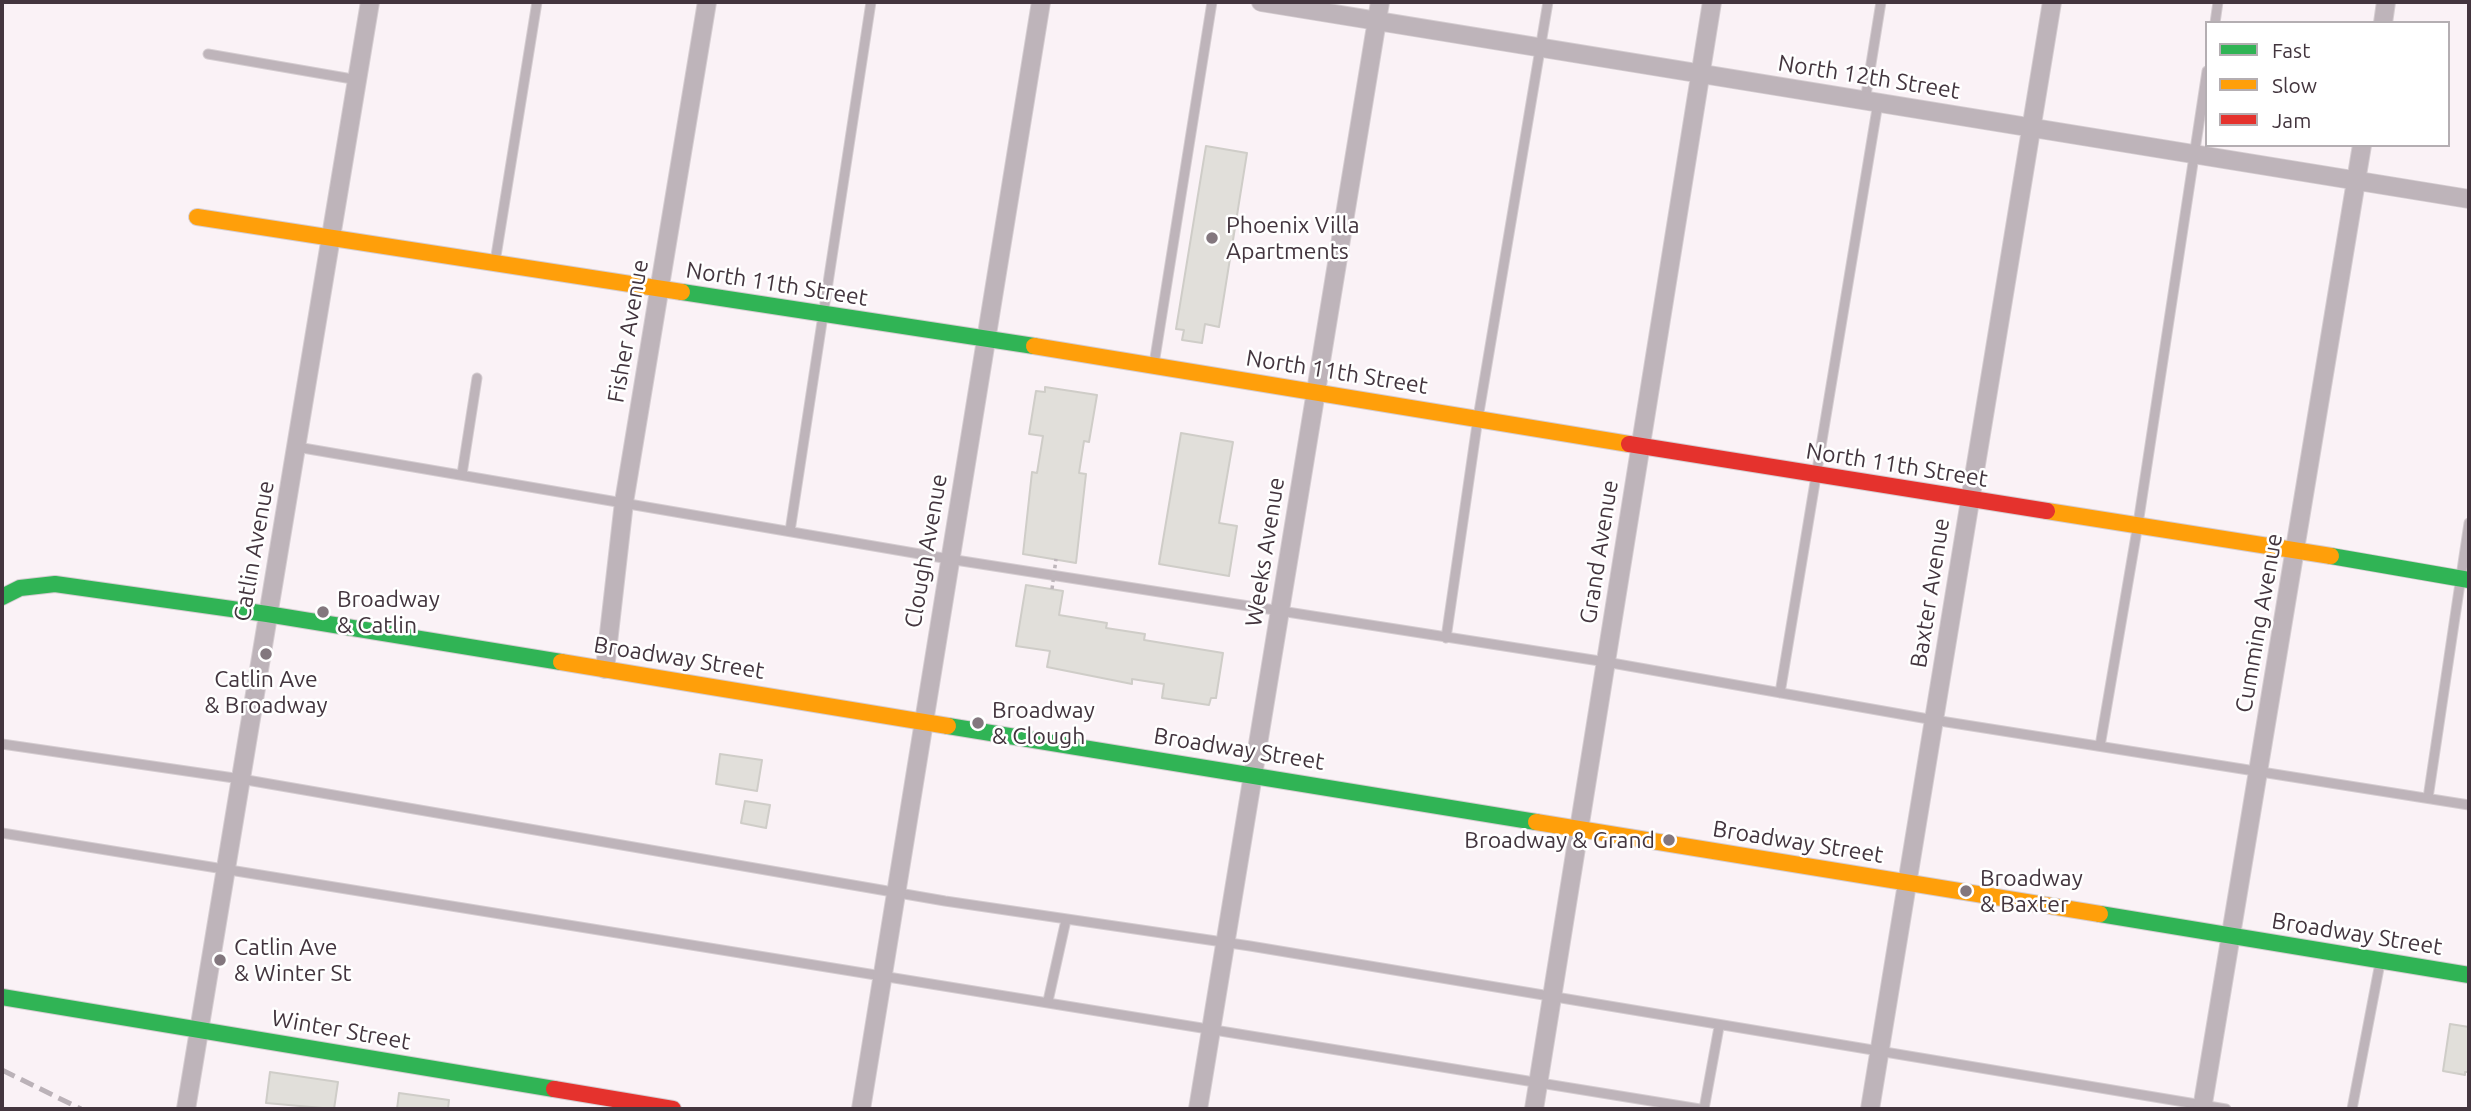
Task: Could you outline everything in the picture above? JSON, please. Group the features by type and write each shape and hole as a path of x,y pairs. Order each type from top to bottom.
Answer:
{"street":[{"name":"Catlin Avenue","path":"186,1109 370,2"},
{"name":"Fisher Avenue","path":"605,670 624,502 707,2"},
{"name":"Clough Avenue","path":"861,1109 1041,2"},
{"name":"North 12th Street","path":"1261,2 2469,199"},
{"name":"Weeks Avenue","path":"1198,1109 1380,2"},
{"name":"Grand Avenue","path":"1534,1109 1712,2"},
{"name":"Baxter Avenue","path":"1870,1109 2052,2"},
{"path":"2383,21 2386,2"},
{"name":"Cumming Avenue","path":"2203,1107 2362,147"},
{"name":"North 11th Street","path":"197,218 1154,365 1970,500 2297,550 2465,580"},
{"name":"Broadway Street","path":"2,597 20,588 55,584 267,614 2469,975"},
{"name":"Winter Street","path":"2,998 673,1109"}],"lane":[{"path":"495,262 537,2"},
{"path":"790,531 871,2"},
{"path":"1154,365 1212,2"},
{"path":"1446,638 1478,418 1548,2"},
{"path":"1780,693 1817,475 1872,102 1881,2"},
{"path":"2215,21 2218,2"},
{"path":"208,54 358,80"},
{"path":"2100,746 2138,524 2205,83"},
{"path":"462,474 477,378"},
{"path":"298,447 949,559 1606,662 1934,720 2469,805"},
{"path":"2428,798 2465,580 2469,523"},
{"path":"2,744 242,779 896,892 1226,943 1719,1027 2227,1109"},
{"path":"2,833 1702,1109 1719,1027"},
{"path":"1048,1001 1066,920"},
{"path":"2353,1109 2380,961"}],"path":[{"path":"1052,589 1056,559"}],"building":[{"name":"Phoenix Villa Apartments","path":"1206,146 1247,153 1219,327 1205,324 1202,343 1182,340 1184,330 1176,329"},
{"path":"1045,387 1097,395 1089,442 1084,441 1079,473 1086,474 1076,563 1023,554 1032,472 1037,473 1043,436 1029,434 1036,391 1045,392"},
{"path":"1181,433 1233,442 1219,523 1237,526 1229,576 1159,564"},
{"path":"1026,585 1063,591 1059,615 1107,623 1106,628 1145,634 1144,640 1223,653 1216,698 1211,698 1209,705 1162,698 1164,684 1132,679 1132,684 1047,667 1050,651 1016,646"},
{"path":"720,754 762,760 757,791 716,784"},
{"path":"745,801 770,805 766,828 741,823"},
{"path":"2450,1024 2469,1027 2469,1072 2465,1072 2465,1075 2443,1071"},
{"path":"270,1072 338,1082 334,1109 266,1103"},
{"path":"399,1093 449,1100 448,1109 397,1109"}],"railway":[{"path":"2,1070 81,1109"}],"traffic: fast":[{"path":"682,292 1034,346"},
{"path":"2331,556 2469,580"},
{"path":"2,597 20,588 55,584 267,614 561,662"},
{"path":"948,726 1536,822"},
{"path":"2100,914 2469,975"},
{"path":"2,997 554,1089"}],"traffic: slow":[{"path":"197,217 682,292"},
{"path":"1034,346 1629,444"},
{"path":"2047,511 2331,556"},
{"path":"561,662 948,726"},
{"path":"1536,822 2100,914"}],"traffic: jam":[{"path":"1629,444 2047,511"},
{"path":"554,1089 673,1109"}],"place":[{"name":"Phoenix Villa Apartments","path":"1212,238"},
{"name":"Broadway & Catlin","path":"323,612"},
{"name":"Catlin Ave & Broadway","path":"266,654"},
{"name":"Broadway & Clough","path":"978,723"},
{"name":"Broadway & Grand","path":"1669,840"},
{"name":"Broadway & Baxter","path":"1966,891"},
{"name":"Catlin Ave & Winter St","path":"220,960"}]}
